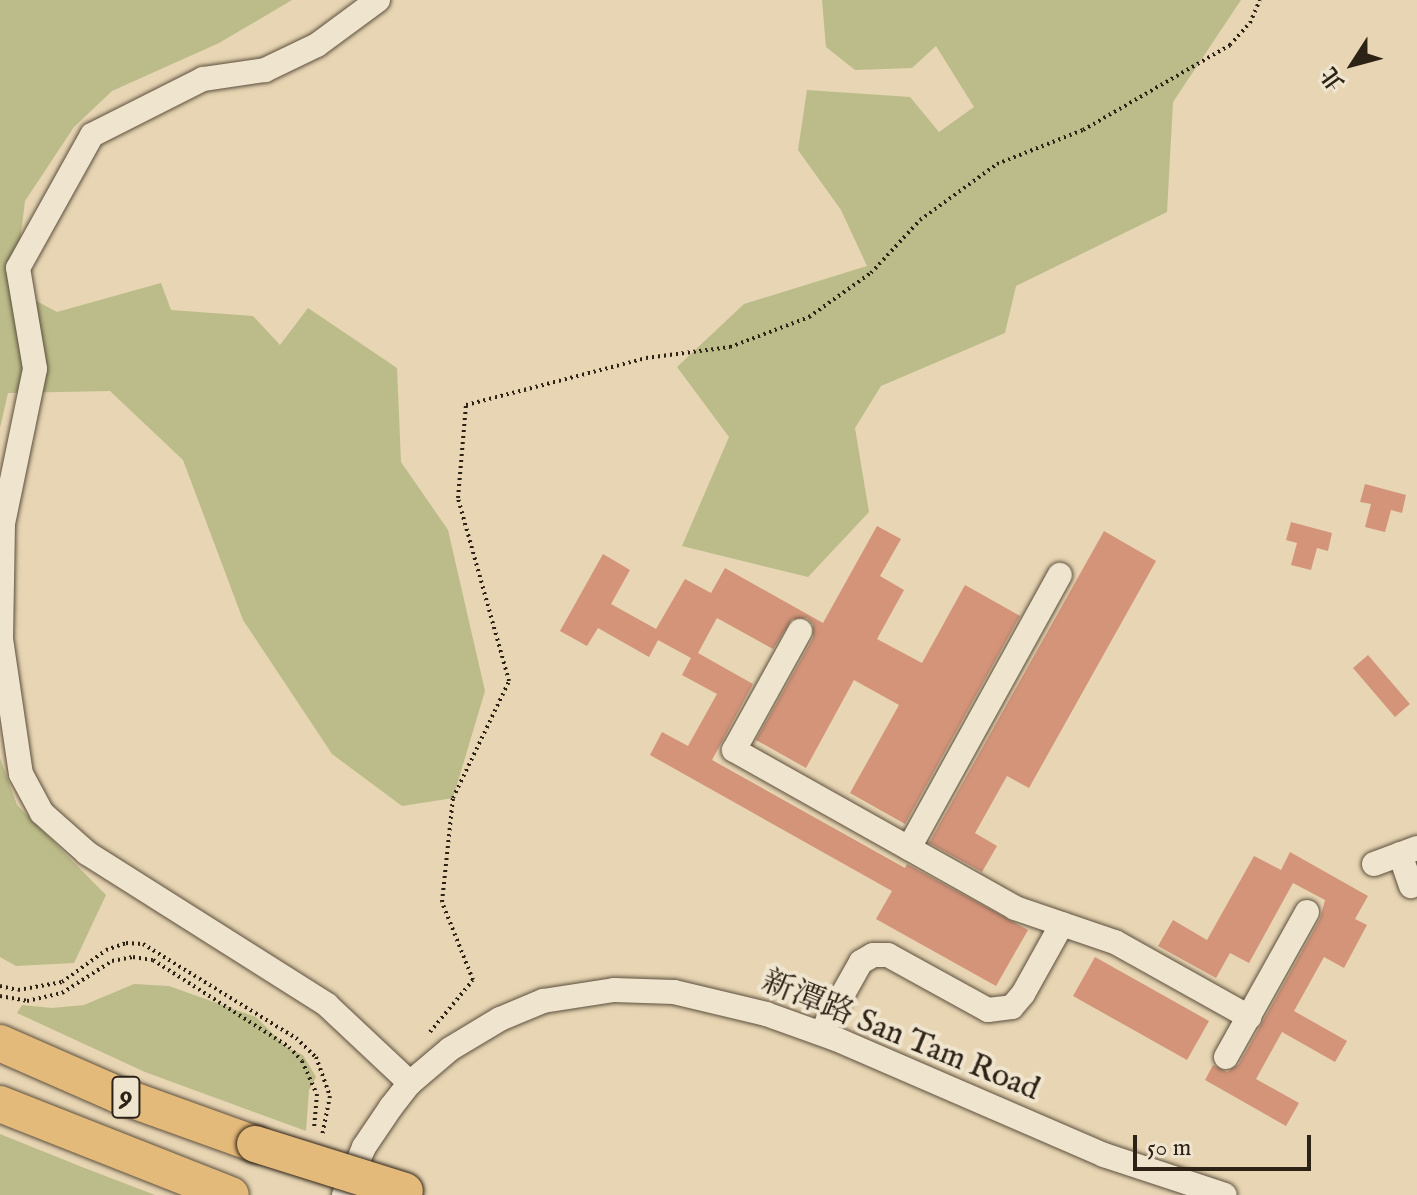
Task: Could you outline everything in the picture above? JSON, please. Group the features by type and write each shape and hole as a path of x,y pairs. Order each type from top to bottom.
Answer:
{"highway":[{"name":"9","path":"0,1043 116,1094 255,1144 414,1193"},
{"name":"9","path":"0,1104 231,1195"}],"street":[{"path":"378,0 317,45 265,70 203,79 92,135 18,268 35,369 3,524 1,639 21,774 30,794 50,821 87,853 327,1005 410,1083"},
{"path":"909,848 1060,575"},
{"path":"800,631 734,750 1015,908 1115,942 1249,1017"},
{"path":"1374,864 1408,851 1411,886"},
{"path":"1226,1057 1307,912"},
{"path":"821,1033 861,962 873,955 895,958 988,1010 1012,1007 1023,994 1062,924"},
{"name":"新潭路 San Tam Road","path":"344,1195 364,1147 410,1083 450,1049 500,1019 543,1001 586,993 674,992 736,1005 821,1033 1104,1155 1225,1195"}],"path":[{"path":"426,1037 473,980 442,902 453,798 509,681 458,498 466,405 646,358 730,347 809,317 871,273 920,220 997,164 1083,130 1230,45 1250,23 1260,0"},
{"path":"0,986 18,990 62,982 106,950 126,943 143,944 296,1038 316,1057 330,1096 320,1143"},
{"path":"0,996 27,1001 62,993 112,961 133,957 153,960 289,1047 302,1061 317,1094 314,1127"}],"green space":[{"path":"0,0 292,0 219,43 112,91 74,127 25,201 14,289 57,312 161,283 171,310 253,316 280,345 308,308 397,368 401,462 448,530 485,691 453,798 402,806 332,754 243,620 183,460 110,391 8,393 0,428"},
{"path":"822,0 1241,0 1173,102 1167,212 1016,286 1005,333 881,386 855,428 869,512 808,577 682,546 729,437 677,367 744,304 867,266 841,210 798,150 807,90 910,97 939,132 974,107 936,46 912,68 855,70 826,47"},
{"path":"0,758 17,805 106,895 74,963 16,966 0,957"},
{"path":"134,984 169,986 256,1017 286,1047 303,1055 316,1077 309,1090 306,1131 145,1072 17,1013 22,1005 52,1008 84,1005"},
{"path":"0,1134 82,1167 155,1195 0,1195"}],"building":[{"path":"1365,484 1406,495 1402,513 1391,510 1385,532 1365,527 1371,504 1360,502"},
{"path":"1291,522 1332,533 1328,551 1317,548 1311,570 1291,565 1297,543 1286,540"},
{"path":"877,526 901,539 880,576 904,590 877,639 922,663 965,585 1020,616 905,824 850,793 899,705 854,680 806,768 756,740 813,638 813,624 807,618 792,619 773,649 717,618 698,653 753,684 712,760 905,868 907,864 1028,930 996,986 876,919 892,891 650,755 662,732 688,746 717,694 682,675 691,658 658,640 649,657 598,628 587,646 560,631 603,554 630,570 611,604 656,629 685,579 711,593 725,568 823,623"},
{"path":"1104,531 1156,561 1029,788 1007,776 975,833 997,846 982,872 929,843"},
{"path":"1368,655 1410,704 1395,717 1353,668"},
{"path":"1290,852 1368,896 1355,919 1367,925 1344,968 1324,957 1294,1011 1347,1041 1335,1062 1282,1032 1256,1079 1299,1103 1286,1126 1205,1080 1213,1065 1227,1072 1239,1064 1320,919 1325,900 1293,883 1249,963 1230,953 1216,978 1158,946 1173,920 1207,940 1254,856 1281,870"},
{"path":"1095,957 1209,1021 1187,1060 1073,996"}]}
